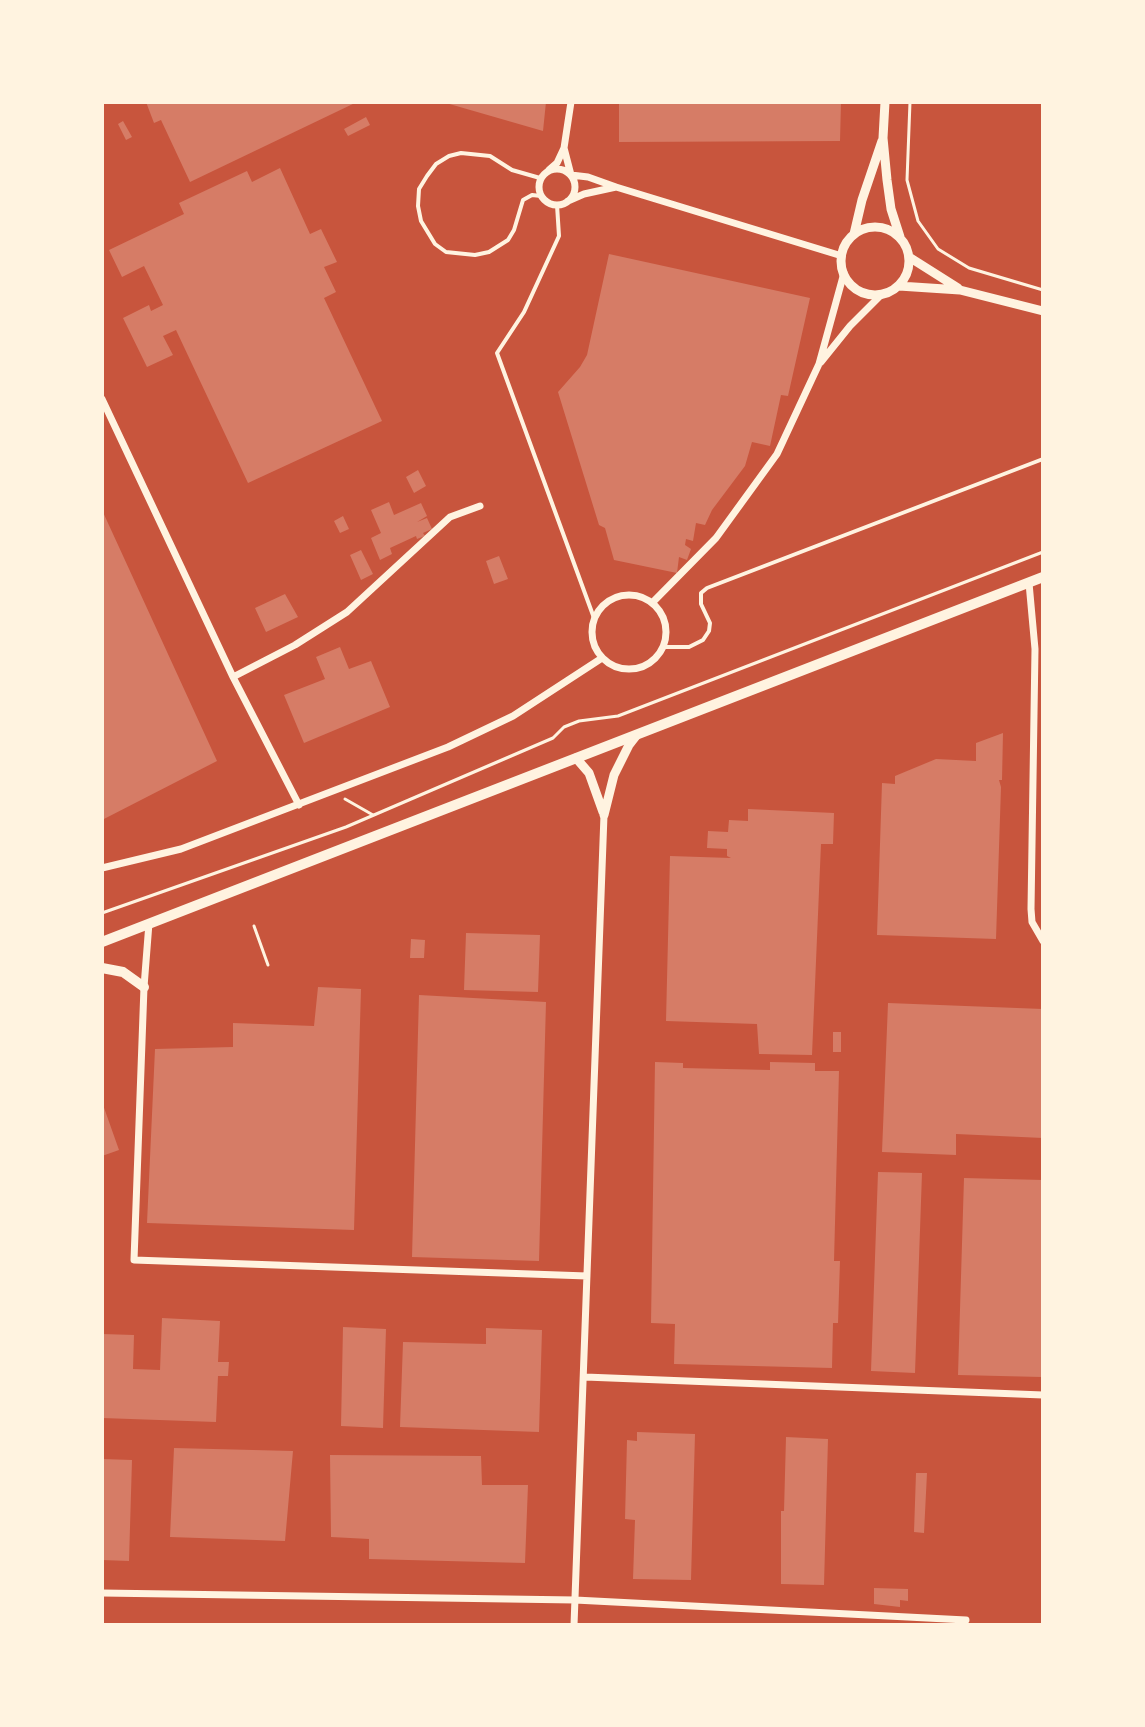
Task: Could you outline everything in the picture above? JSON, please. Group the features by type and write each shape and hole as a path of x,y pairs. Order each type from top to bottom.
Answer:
{"main road":[{"path":"102,942 1043,577"},
{"path":"102,968 123,972 144,987"}],"street":[{"path":"571,102 564,148 557,163 540,178 538,190 541,196 557,205 584,194 616,187"},
{"path":"819,364 881,295 899,286 905,278 909,257 891,209 883,138 885,102"},
{"path":"881,295 863,293 848,281 842,256 854,234 883,138"},
{"path":"564,148 574,192 568,201"},
{"path":"549,170 561,169 571,175 588,177 842,256"},
{"path":"854,234 863,229 883,228 901,238"},
{"path":"909,257 960,290"},
{"path":"652,603 716,538 777,454 819,364 844,273"},
{"path":"899,286 960,290 1043,311"},
{"path":"102,399 233,677 299,805"},
{"path":"233,677 295,645 347,612 450,517 480,506"},
{"path":"1029,583 1035,649 1031,909 1032,922 1043,941"},
{"path":"632,595 652,603 665,623 663,647 657,657 636,669 612,665 602,658 592,639 594,618 601,608 621,596 632,595"},
{"path":"102,868 181,849 448,747 513,716 602,658"},
{"path":"574,1625 604,815 614,775 636,736"},
{"path":"576,758 589,773 604,815"},
{"path":"149,923 134,1260 587,1276"},
{"path":"585,1377 1043,1395"},
{"path":"102,1593 575,1600 966,1620"}],"lane":[{"path":"540,178 512,170 490,156 461,153 436,164 419,189 418,206 421,221 435,244 446,252 475,255 489,252 508,240 523,200 532,195 541,196"},
{"path":"557,205 559,236 524,312 497,353 594,618"},
{"path":"663,647 689,647 703,640 710,623 701,604 701,593 707,588 1043,459"}],"path":[{"path":"910,102 907,180 918,221 938,249 969,268 1043,290"},
{"path":"102,913 373,815 553,738 564,727 579,721 618,716 1043,552"},
{"path":"333,792 373,815"},
{"path":"254,926 268,965"}],"building":[{"path":"146,102 357,102 190,182 161,120 154,123"},
{"path":"546,102 543,131 446,103"},
{"path":"619,102 841,102 840,141 619,142"},
{"path":"366,117 370,125 348,136 344,129"},
{"path":"123,121 132,137 126,140 118,124"},
{"path":"280,168 310,234 321,229 337,262 324,267 336,292 324,298 382,421 248,483 176,330 163,336 173,355 147,367 123,318 149,305 151,311 163,305 144,266 122,277 109,250 184,214 179,203 247,171 252,182"},
{"path":"609,254 810,298 788,396 781,395 770,446 752,442 745,466 712,510 705,525 696,523 693,541 686,539 685,545 691,549 687,560 679,557 677,573 614,560 605,528 599,525 558,392 587,355"},
{"path":"418,470 426,486 414,493 406,477"},
{"path":"389,502 394,515 421,503 427,516 417,522 427,518 432,529 423,533 425,536 417,539 416,536 390,548 392,554 380,560 371,538 381,533 371,510"},
{"path":"102,510 217,761 102,820"},
{"path":"343,516 349,529 340,533 334,521"},
{"path":"361,550 373,574 361,580 350,555"},
{"path":"499,556 508,579 494,584 486,561"},
{"path":"285,594 298,617 266,632 255,608"},
{"path":"340,647 349,669 371,661 390,707 304,743 284,695 325,679 316,657"},
{"path":"1003,733 1002,780 999,780 996,939 877,935 882,783 895,784 895,776 936,759 976,761 976,743"},
{"path":"748,809 834,813 833,844 821,844 812,1055 759,1054 757,1024 666,1021 670,856 731,858 727,856 727,849 707,848 708,831 728,832 729,820 748,821"},
{"path":"466,933 540,935 538,992 464,990"},
{"path":"411,939 425,940 424,958 410,958"},
{"path":"318,987 361,989 354,1230 147,1223 155,1049 233,1047 233,1023 314,1026"},
{"path":"419,995 546,1002 539,1261 412,1257"},
{"path":"888,1003 1043,1009 1043,1138 956,1134 956,1155 882,1152"},
{"path":"833,1032 841,1032 841,1052 833,1052"},
{"path":"655,1062 683,1063 683,1068 770,1070 770,1062 815,1063 815,1071 839,1071 834,1261 840,1261 838,1323 833,1323 832,1368 674,1364 675,1324 651,1323"},
{"path":"102,1102 119,1150 102,1156"},
{"path":"878,1172 922,1173 915,1373 871,1371"},
{"path":"964,1178 1043,1180 1042,1377 958,1375"},
{"path":"162,1318 220,1321 218,1362 229,1362 228,1376 218,1376 216,1422 102,1418 102,1334 134,1335 133,1369 160,1370"},
{"path":"343,1327 386,1329 383,1428 341,1426"},
{"path":"486,1328 542,1330 539,1432 400,1427 403,1342 486,1344"},
{"path":"637,1432 695,1434 691,1580 633,1579 635,1520 625,1519 627,1440 637,1441"},
{"path":"786,1437 828,1439 824,1585 781,1584 781,1511 784,1511"},
{"path":"174,1448 293,1451 285,1541 170,1537"},
{"path":"330,1455 481,1456 482,1485 528,1485 525,1563 369,1559 369,1539 331,1537"},
{"path":"102,1459 132,1460 129,1561 102,1560"},
{"path":"916,1473 927,1473 924,1533 914,1532"},
{"path":"874,1588 908,1589 908,1601 900,1600 900,1607 874,1604"}]}
